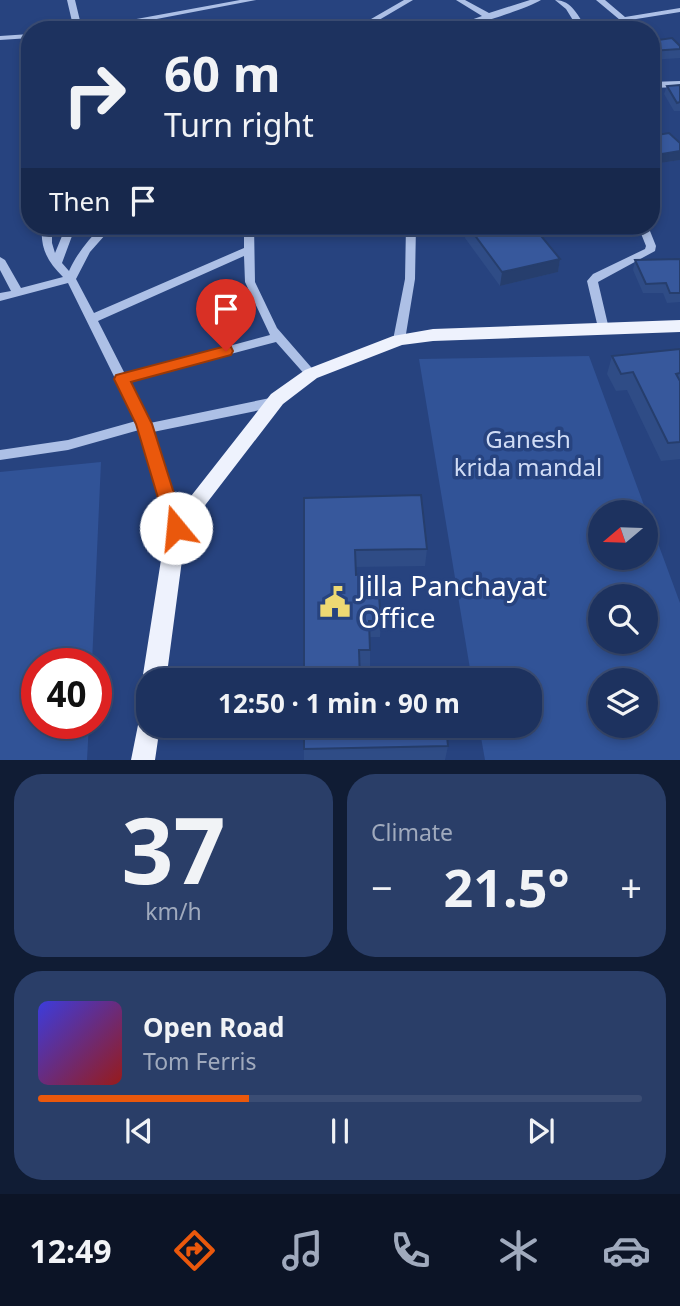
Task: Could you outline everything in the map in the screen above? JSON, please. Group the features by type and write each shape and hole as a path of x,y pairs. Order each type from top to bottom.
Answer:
{"main road":[{"path":"156,668 176,528 275,402 311,374 399,340 433,335 680,326"},
{"path":"143,760 146,738"}],"street":[{"path":"71,0 76,21"},
{"path":"135,21 252,0"},
{"path":"372,21 409,0"},
{"path":"460,0 491,17"},
{"path":"477,21 537,0"},
{"path":"559,0 572,11 578,21"},
{"path":"600,0 626,21"},
{"path":"624,19 680,10"},
{"path":"0,38 21,37"},
{"path":"660,85 680,84"},
{"path":"46,235 45,244 55,264 71,279 145,426 176,528"},
{"path":"55,264 67,235"},
{"path":"71,279 77,261 98,235"},
{"path":"249,235 250,282 272,330 311,374"},
{"path":"399,340 410,279 411,235"},
{"path":"603,328 592,281 597,276 650,251 647,235"},
{"path":"91,319 249,250"},
{"path":"0,260 17,292"},
{"path":"0,297 71,279"},
{"path":"122,379 278,337"},
{"path":"0,455 68,445 145,426 275,402"}],"green space":[{"name":"Ganesh krida mandal","path":"589,356 642,500 588,500 588,570 658,570 658,543 680,603 680,760 485,760 481,738 542,738 542,668 470,668 419,359"},
{"path":"101,462 93,648 21,648 21,739 88,739 87,760 0,760 0,472"}],"building":[{"path":"672,38 680,49 660,50 660,40"},
{"path":"680,85 680,102 677,103 667,86"},
{"path":"669,133 680,143 680,151 662,154 660,134"},
{"path":"475,235 540,235 560,259 502,272"},
{"path":"680,259 680,293 670,293 666,283 646,284 635,260"},
{"path":"680,349 680,373 676,374 680,381 680,442 668,443 633,372 621,374 612,356"},
{"name":"Jilla Panchayat Office","path":"421,495 427,549 355,550 356,575 366,574 368,596 379,596 381,621 369,621 370,650 359,650 360,668 304,668 304,498"},
{"path":"304,738 447,738 448,746 304,749"}],"place":[{"name":"Jilla Panchayat Office","path":"335,602"}],"route":[{"path":"176,528 144,424 122,379 226,351"}]}
